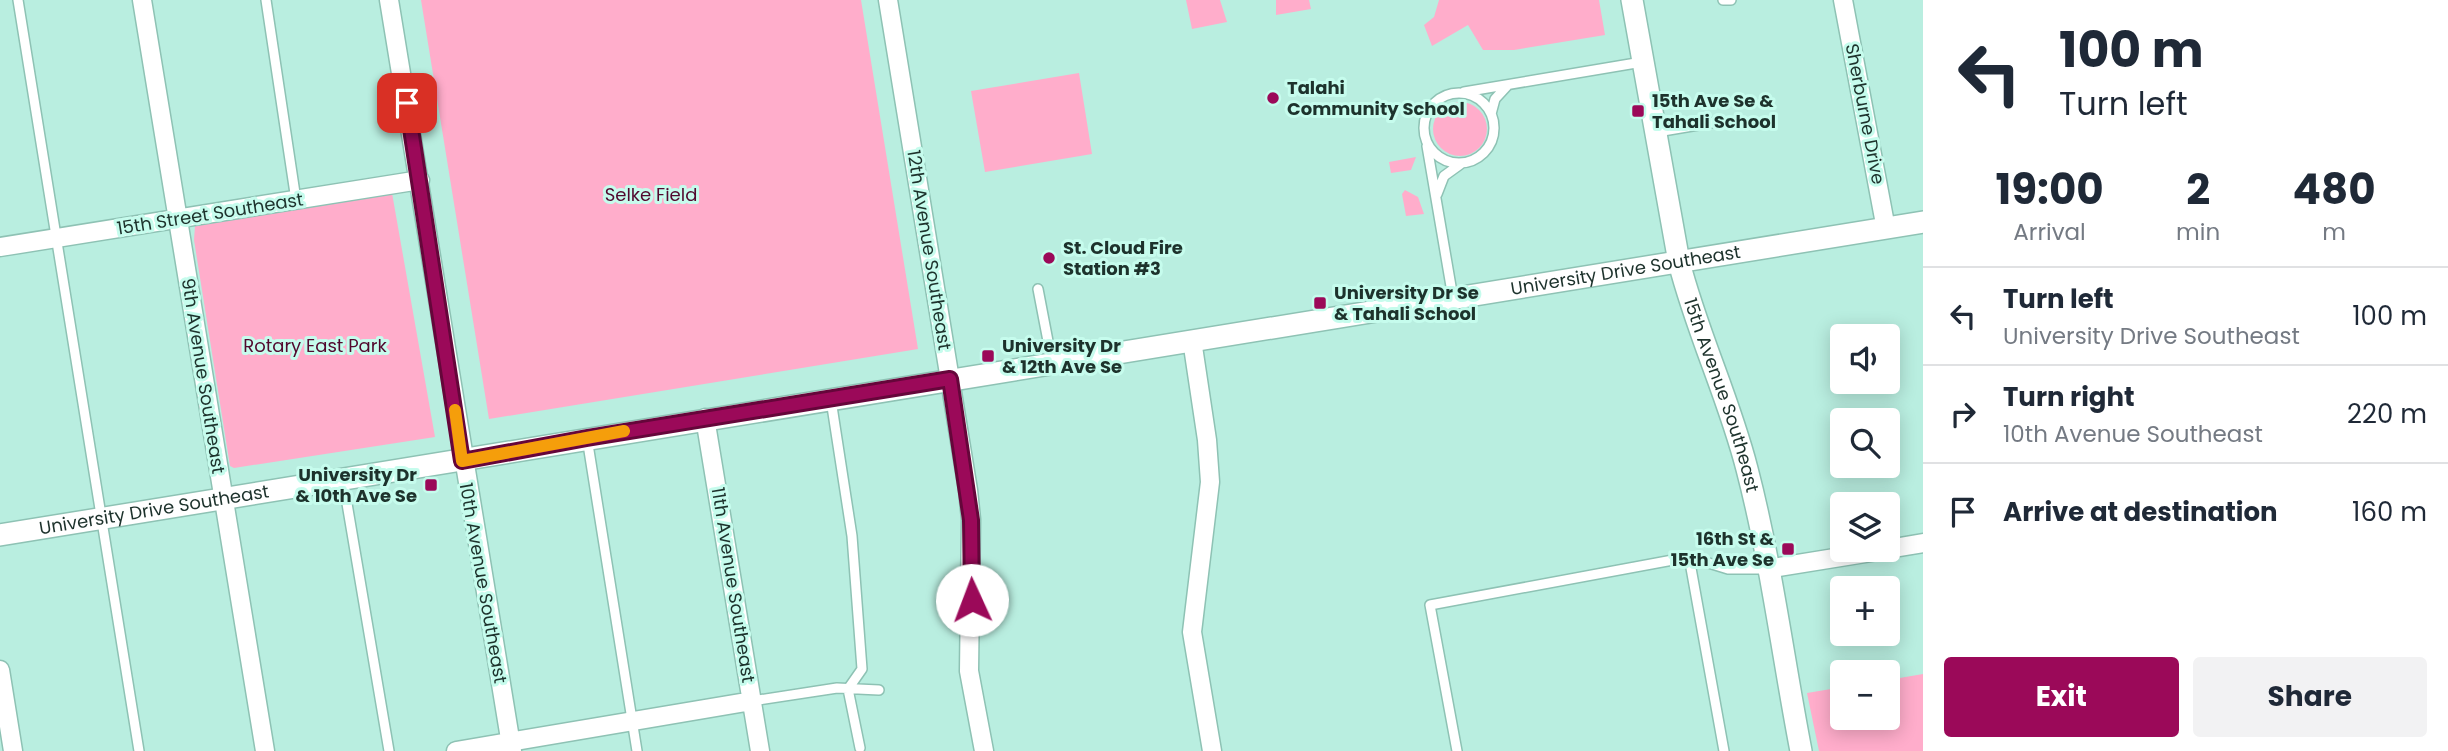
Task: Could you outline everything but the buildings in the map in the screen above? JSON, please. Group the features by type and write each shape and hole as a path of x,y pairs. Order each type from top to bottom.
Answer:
{"street":[{"name":"9th Avenue Southeast","path":"142,0 265,751"},
{"name":"10th Avenue Southeast","path":"389,0 420,180 462,461 511,747"},
{"name":"12th Avenue Southeast","path":"888,0 971,520 969,671 984,751"},
{"name":"15th Avenue Southeast","path":"1632,0 1679,262 1690,305 1737,434 1767,569 1801,751"},
{"name":"Sherburne Drive","path":"1843,0 1886,229"},
{"name":"15th Street Southeast","path":"0,247 420,180"},
{"name":"University Drive Southeast","path":"0,535 462,461 705,418 1923,222"},
{"path":"1192,340 1207,440 1210,482 1192,632 1212,751"},
{"name":"11th Avenue Southeast","path":"705,418 760,751"},
{"path":"1900,547 1923,543"},
{"path":"1767,569 1830,558"},
{"path":"0,670 13,751"},
{"path":"456,751 511,747 632,721 752,701"}],"lane":[{"path":"18,0 139,751"},
{"path":"266,0 296,200"},
{"path":"1723,0 1731,0"},
{"path":"1453,299 1426,138 1428,112 1439,99 1456,93 1642,62"},
{"path":"1436,195 1444,176 1463,163 1481,156 1488,148 1494,131 1491,114 1495,99 1509,84"},
{"path":"1456,93 1473,96 1491,114"},
{"path":"1656,133 1716,122"},
{"path":"1426,138 1435,154 1443,159 1463,163"},
{"path":"1038,289 1052,362"},
{"path":"831,398 852,536 862,669 848,689 860,748"},
{"path":"587,438 637,751"},
{"path":"343,480 389,751"},
{"path":"1457,751 1430,605 1689,557 1728,569 1767,569"},
{"path":"1689,557 1724,751"},
{"path":"752,701 848,689 879,690"}],"green space":[{"name":"Selke Field","path":"421,0 861,0 918,349 489,419"},
{"path":"1186,0 1220,0 1227,22 1192,29"},
{"path":"1276,0 1309,0 1311,9 1276,15"},
{"path":"1439,0 1599,0 1605,35 1514,50 1483,50 1468,25 1432,46 1424,25 1434,17"},
{"path":"1079,73 1092,154 985,172 971,91"},
{"path":"1460,102 1479,110 1487,129 1479,148 1460,156 1441,148 1433,129 1441,110"},
{"path":"1416,157 1411,170 1391,173 1389,162"},
{"path":"1405,190 1418,197 1424,214 1406,216 1402,194"},
{"name":"Rotary East Park","path":"392,193 435,437 234,468 230,466 194,240 195,226"},
{"path":"1923,674 1923,751 1819,751 1807,693 1830,689 1830,730 1900,730 1900,678"}],"slow traffic":[{"path":"455,410 462,461 624,431"}],"place":[{"name":"Talahi Community School","path":"1273,98"},
{"name":"15th Ave Se & Tahali School","path":"1638,111"},
{"name":"St. Cloud Fire Station #3","path":"1049,258"},
{"name":"University Dr Se & Tahali School","path":"1320,303"},
{"name":"University Dr & 12th Ave Se","path":"988,356"},
{"name":"University Dr & 10th Ave Se","path":"431,485"},
{"name":"16th St & 15th Ave Se","path":"1788,549"}],"route":[{"path":"407,103 462,461 950,379 971,520 972,600"}]}
